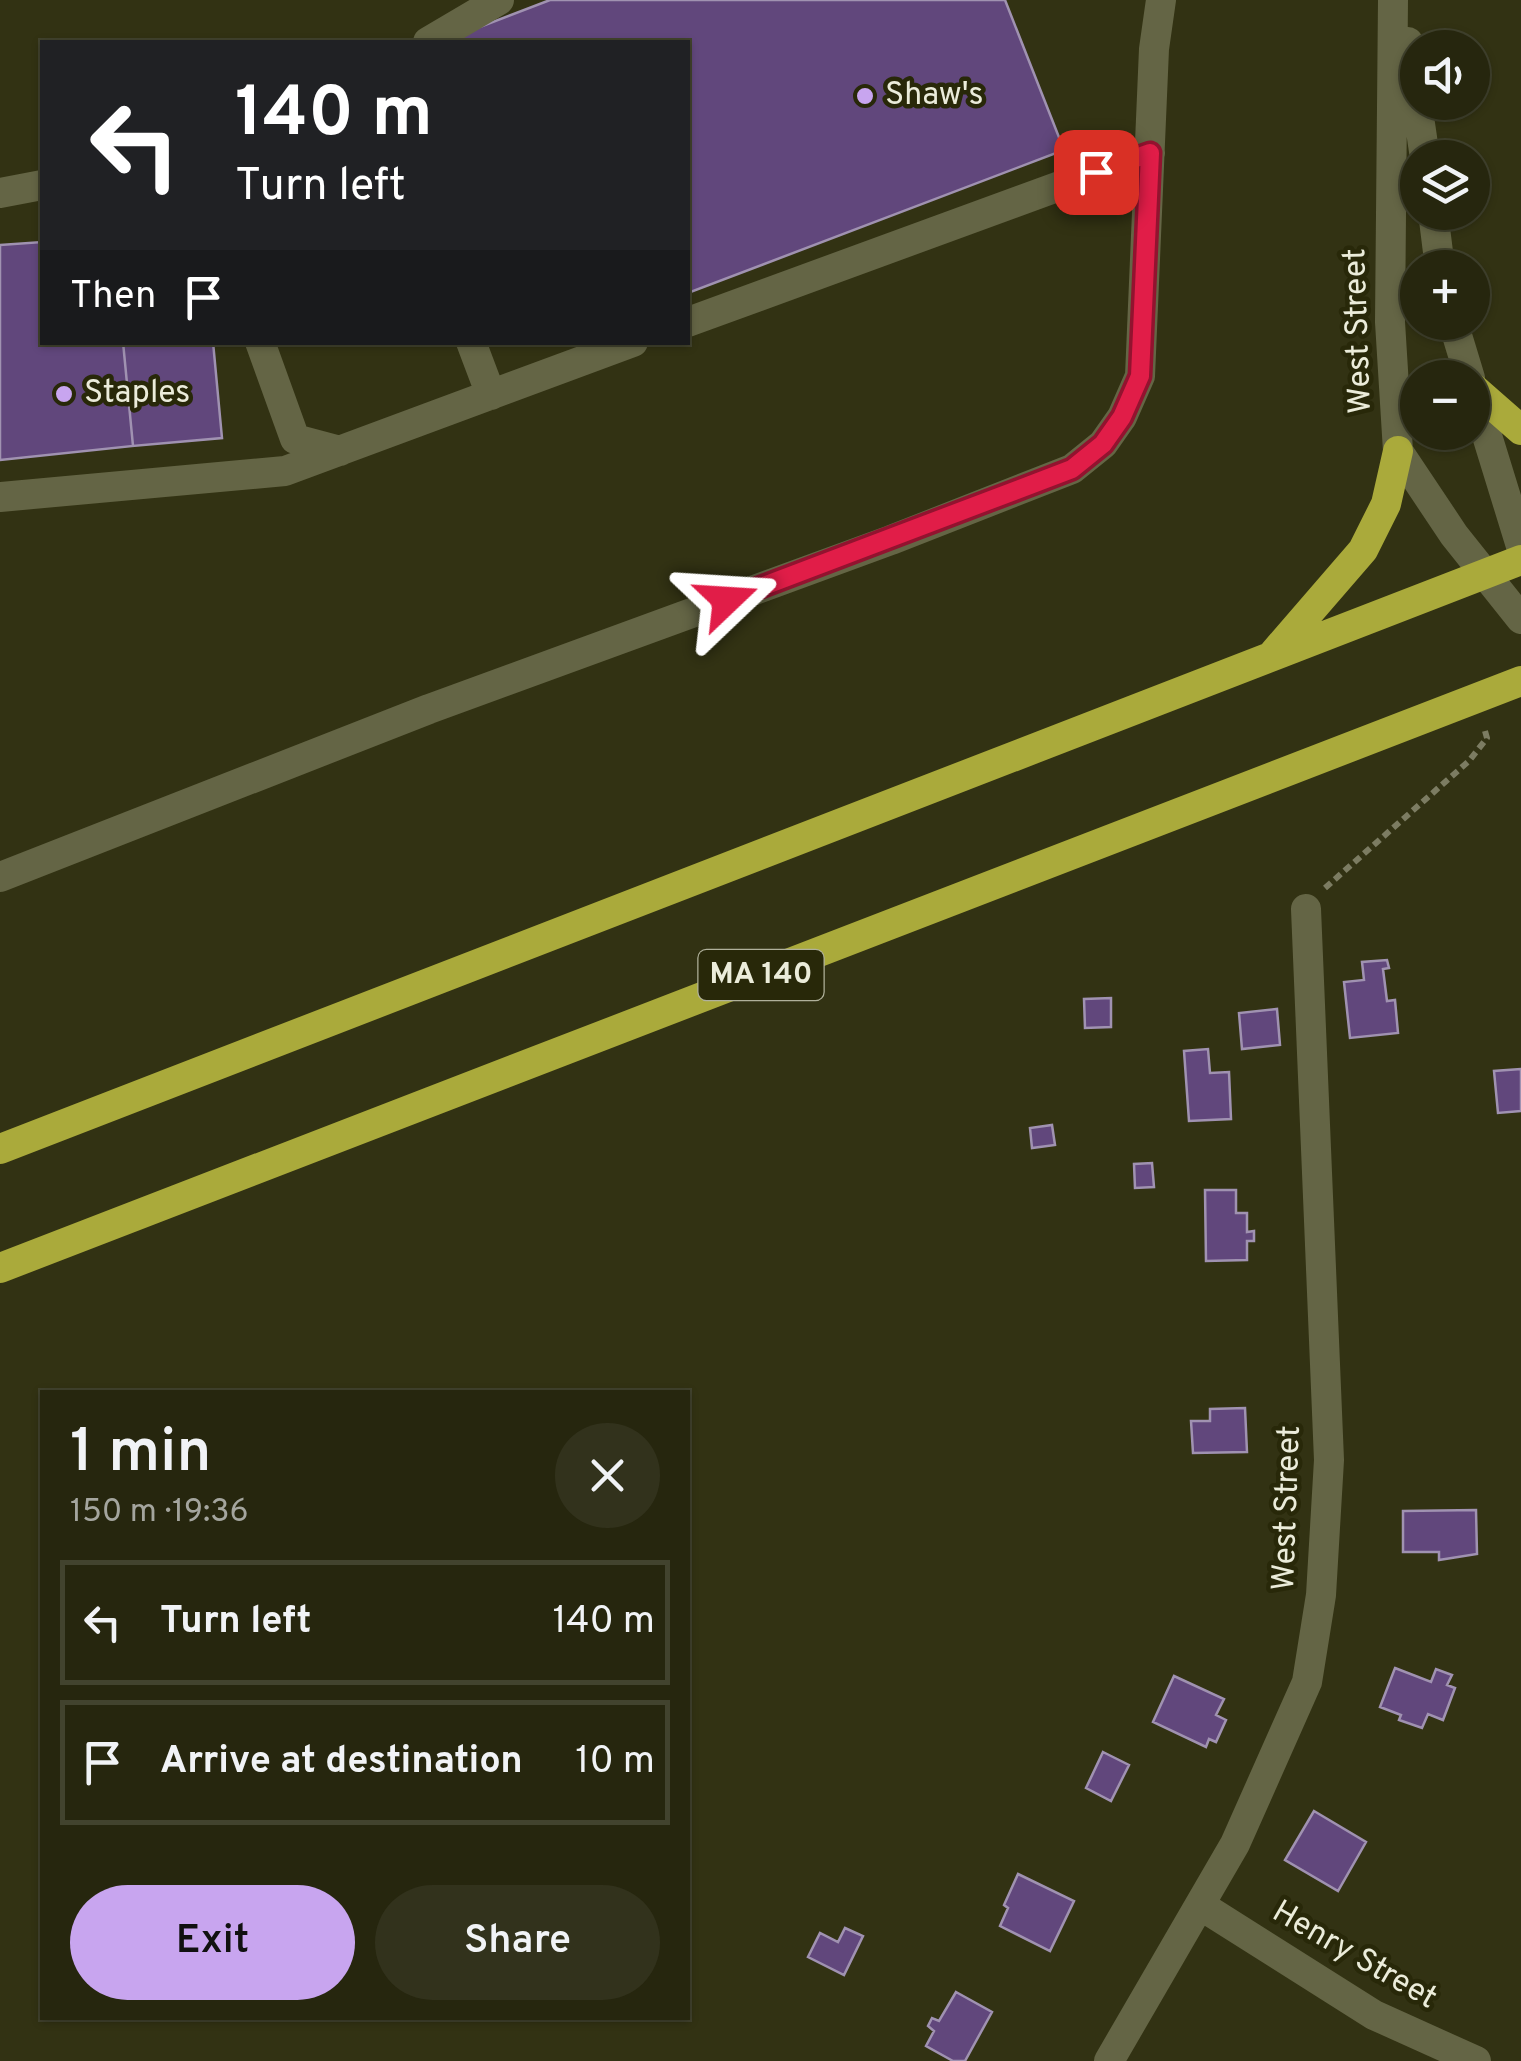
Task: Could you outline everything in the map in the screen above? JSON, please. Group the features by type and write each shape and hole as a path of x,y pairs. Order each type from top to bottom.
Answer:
{"highway":[{"path":"1490,403 1521,430"},
{"path":"1272,656 1363,550 1386,504 1398,451"},
{"path":"0,1150 1521,560"},
{"name":"MA 140","path":"0,1268 1521,681"}],"street":[{"path":"431,40 499,0"},
{"path":"0,878 428,709 891,540 1072,469 1103,444 1122,417 1140,376 1154,48 1161,0"},
{"name":"West Street","path":"1394,0 1390,322 1398,451 1454,535 1521,619"},
{"path":"1402,0 1422,140"},
{"path":"690,321 1150,153"},
{"path":"0,194 40,185"},
{"path":"261,345 295,439 340,450"},
{"path":"472,345 491,395"},
{"path":"0,497 285,471 625,345"},
{"path":"1490,446 1521,546"},
{"name":"West Street","path":"1110,2061 1235,1844 1308,1682 1320,1595 1329,1460 1306,908"},
{"name":"Henry Street","path":"1200,1905 1374,2015 1476,2061"}],"path":[{"path":"1306,908 1469,761 1486,738 1486,731"}],"building":[{"name":"Shaw's","path":"550,0 1005,0 1064,150 690,292 690,40 454,40"},
{"name":"Staples","path":"40,242 40,345 123,345 133,446 0,460 0,245"},
{"path":"123,345 213,345 222,438 133,446"},
{"path":"1387,960 1389,968 1383,969 1387,1001 1395,1000 1398,1033 1350,1038 1344,982 1364,980 1362,962"},
{"path":"1111,998 1111,1027 1085,1028 1084,999"},
{"path":"1277,1009 1280,1045 1242,1049 1239,1013"},
{"path":"1208,1049 1210,1073 1229,1072 1231,1119 1189,1121 1184,1051"},
{"path":"1521,1069 1521,1111 1498,1113 1494,1071"},
{"path":"1052,1125 1055,1145 1032,1148 1030,1128"},
{"path":"1152,1163 1154,1187 1135,1188 1134,1164"},
{"path":"1205,1190 1236,1190 1236,1213 1247,1213 1247,1232 1254,1231 1254,1241 1247,1241 1247,1260 1206,1261"},
{"path":"1245,1408 1247,1452 1193,1453 1191,1421 1210,1421 1210,1409"},
{"path":"1476,1510 1477,1554 1439,1560 1439,1552 1403,1552 1403,1511"},
{"path":"1395,1668 1431,1682 1436,1669 1452,1675 1447,1685 1455,1688 1443,1720 1428,1714 1422,1728 1399,1720 1401,1715 1380,1707"},
{"path":"1174,1676 1224,1699 1216,1715 1226,1720 1216,1742 1209,1739 1206,1747 1153,1722"},
{"path":"1103,1752 1129,1765 1111,1801 1086,1788"},
{"path":"1314,1811 1366,1842 1338,1891 1285,1860"},
{"path":"1018,1874 1074,1901 1050,1951 1000,1926 1008,1908 1004,1905"},
{"path":"845,1928 863,1936 844,1975 808,1957 820,1933 838,1942"},
{"path":"956,1992 992,2012 965,2061 953,2061 926,2046 934,2031 928,2026 932,2018 939,2021"}],"place":[{"name":"Shaw's","path":"865,96"},
{"name":"Staples","path":"64,394"}],"route":[{"path":"727,600 1072,469 1103,444 1122,417 1140,376 1150,153 1096,172"}]}
